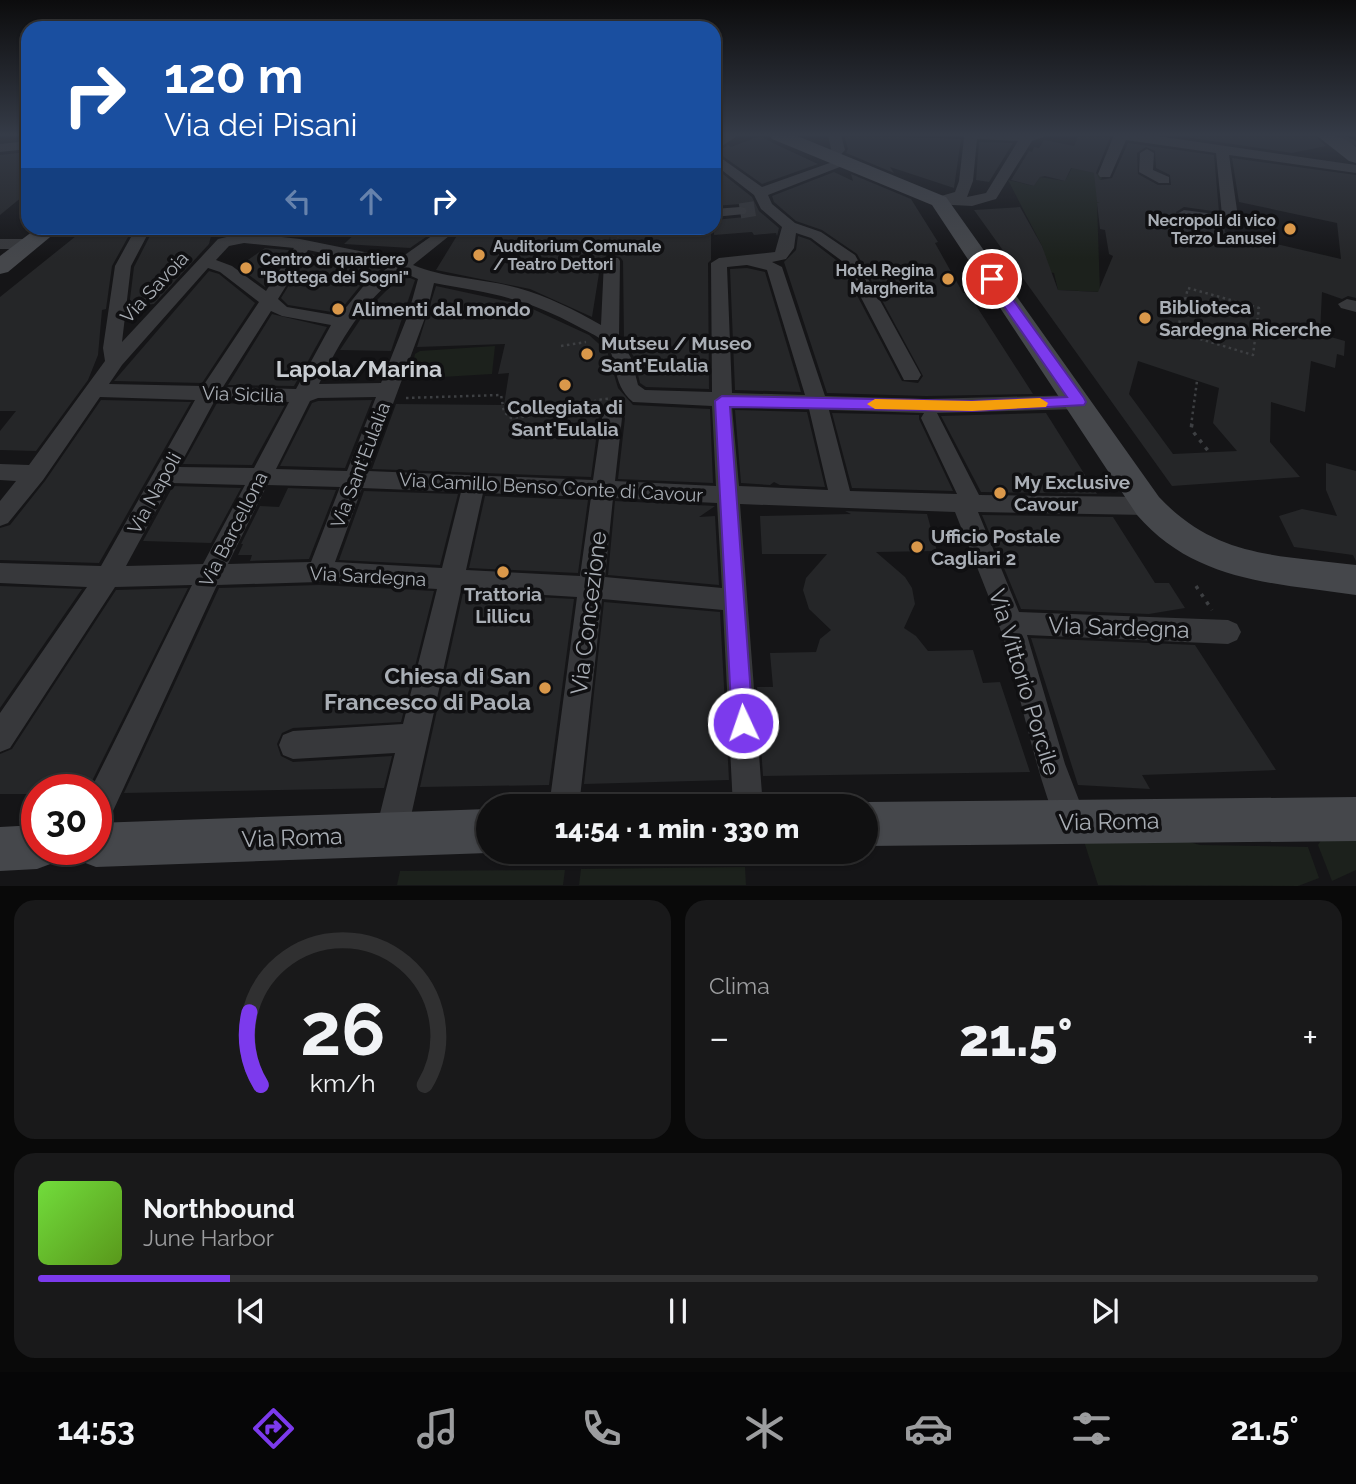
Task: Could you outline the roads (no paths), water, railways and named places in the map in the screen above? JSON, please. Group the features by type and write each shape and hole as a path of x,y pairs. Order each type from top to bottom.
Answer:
{"street":[{"path":"734,176 790,226 816,235 849,258 911,375"},
{"path":"761,202 807,176"},
{"path":"877,176 939,201 984,200 991,196 1003,176"},
{"path":"939,201 961,195 966,176"},
{"path":"1156,176 1164,180"},
{"path":"1184,214 1221,220 1230,217 1225,176"},
{"path":"939,201 1147,506 1170,531 1208,554 1356,580"},
{"path":"721,212 740,211"},
{"path":"1,245 21,226"},
{"path":"747,794 722,401 719,264 780,256 786,248 790,226"},
{"path":"0,267 41,235"},
{"path":"115,361 113,348 123,266 139,235"},
{"path":"218,235 224,242 244,237 304,245 399,266 427,277 514,292 559,310 610,337"},
{"name":"Via Barcellona","path":"112,779 210,574 343,322 372,287 442,235"},
{"name":"Via Savoia","path":"0,517 97,390 115,361 224,242"},
{"path":"1,245 30,244"},
{"name":"Via Napoli","path":"0,738 108,577 209,393 304,245"},
{"path":"747,260 774,267 817,402 841,499"},
{"path":"612,261 610,337 622,358 629,388 640,397 972,406 1078,402"},
{"path":"207,262 226,269 268,302 299,316 343,322"},
{"name":"Via Sant'Eulalia","path":"319,572 417,315 427,277"},
{"name":"Via Sicilia","path":"97,390 305,396 315,391 387,394"},
{"name":"Via Concezione","path":"567,794 614,408"},
{"name":"Via Vittorio Porcile","path":"931,418 967,503 1011,623 1050,764 1071,821"},
{"path":"0,472 35,474"},
{"name":"Via Camillo Benso Conte di Cavour","path":"165,475 357,478 728,495 1147,506"},
{"path":"391,834 474,484"},
{"name":"Via Sardegna","path":"0,573 108,577 319,572 592,587 735,600"},
{"name":"Via Sardegna","path":"1011,623 1221,622"},
{"path":"293,746 414,737"},
{"name":"Via Roma","path":"878,824 1354,820"},
{"name":"Via Roma","path":"112,844 476,831"},
{"path":"0,849 21,848"}],"tunnel":[{"path":"740,211 758,208"}],"place":[{"name":"Necropoli di vico Terzo Lanusei","path":"1290,229"},
{"name":"Auditorium Comunale / Teatro Dettori","path":"479,255"},
{"name":"Centro di quartiere \"Bottega dei Sogni\"","path":"246,268"},
{"name":"Hotel Regina Margherita","path":"948,279"},
{"name":"Alimenti dal mondo","path":"338,309"},
{"name":"Biblioteca Sardegna Ricerche","path":"1145,318"},
{"name":"Mutseu / Museo Sant'Eulalia","path":"587,354"},
{"name":"Collegiata di Sant'Eulalia","path":"565,385"},
{"name":"My Exclusive Cavour","path":"1000,493"},
{"name":"Ufficio Postale Cagliari 2","path":"917,547"},
{"name":"Trattoria Lillicu","path":"503,572"},
{"name":"Chiesa di San Francesco di Paola","path":"545,688"}],"district":[{"name":"Lapola/Marina","path":"359,368"}]}
